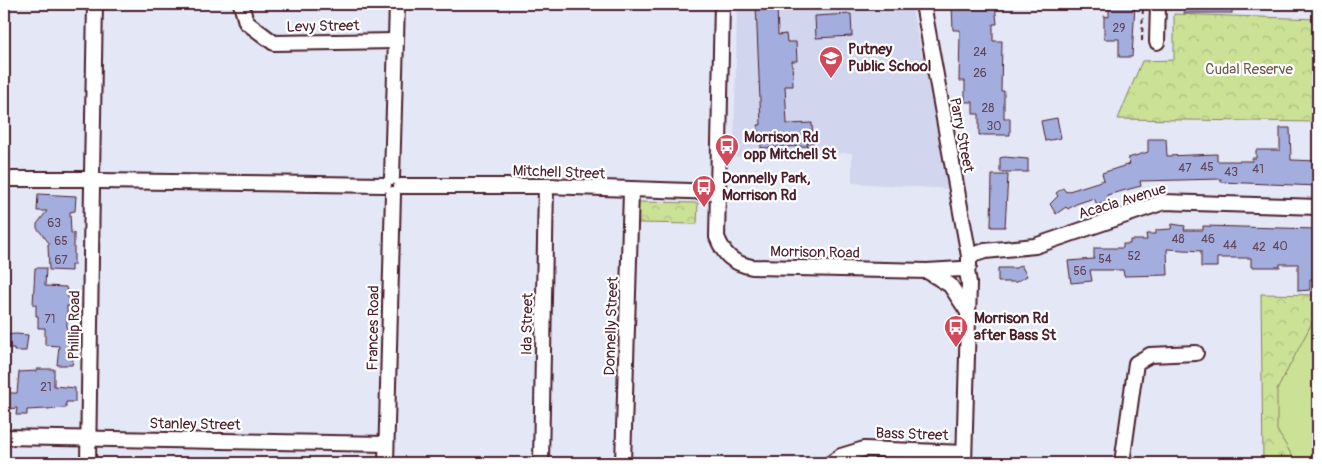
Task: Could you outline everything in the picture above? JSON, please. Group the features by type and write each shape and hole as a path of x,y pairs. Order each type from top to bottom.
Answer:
{"street":[{"name":"Phillip Road","path":"88,463 95,4"},
{"name":"Levy Street","path":"241,4 246,22 274,43 396,41"},
{"name":"Frances Road","path":"386,463 397,4"},
{"name":"Morrison Road","path":"722,4 717,192 718,237 728,257 743,265 967,271"},
{"name":"Parry Street","path":"923,4 969,256 967,271"},
{"path":"1157,42 1158,4"},
{"name":"Mitchell Street","path":"4,179 546,186 631,191 717,192"},
{"name":"Ida Street","path":"541,463 546,186"},
{"name":"Donnelly Street","path":"623,463 631,191"},
{"name":"Acacia Avenue","path":"969,256 986,251 1035,246 1170,202 1318,208"},
{"path":"928,271 950,285 968,313"},
{"path":"964,458 969,277 967,271"},
{"path":"1122,463 1136,363 1150,355 1196,353"},
{"name":"Stanley Street","path":"4,437 386,444"},
{"name":"Bass Street","path":"831,463 841,456 864,449 964,458"}],"path":[{"path":"1142,41 1144,4"}],"shaded area":[{"name":"Putney Public School","path":"737,4 911,4 951,189 852,183 852,153 734,157"}],"green space":[{"name":"Cudal Reserve","path":"1174,14 1318,19 1318,122 1118,119 1142,61 1174,60"},
{"path":"638,203 698,203 697,224 638,223"},
{"path":"1261,294 1318,295 1318,463 1263,463"},
{"path":"1318,316 1318,463 1299,463 1294,459 1277,430 1277,390 1315,317"}],"building":[{"path":"756,4 777,4 778,35 786,34 787,42 796,42 797,61 792,61 793,86 785,86 787,124 812,123 813,143 807,143 808,146 761,148 761,140 758,140 758,125 761,125"},
{"path":"952,4 995,4 997,24 993,24 993,41 1002,41 1001,91 1004,91 1004,118 1010,118 1010,135 979,135 979,114 973,114 973,102 965,102 965,81 959,81 960,30 953,30"},
{"path":"1109,4 1135,4 1132,57 1119,57 1119,39 1104,39 1104,16 1109,17"},
{"path":"1184,4 1232,4 1232,13 1184,13"},
{"path":"851,14 852,36 816,38 815,16"},
{"path":"1057,118 1061,138 1045,141 1041,121"},
{"path":"1280,128 1290,128 1291,160 1318,161 1318,186 1221,182 1221,179 1140,181 1141,186 1107,195 1109,201 1097,205 1094,198 1068,209 1066,207 1056,214 1050,204 1058,196 1056,193 1063,188 1066,192 1104,180 1102,173 1130,164 1128,158 1148,152 1148,139 1166,139 1167,156 1217,154 1217,161 1252,161 1252,158 1256,158 1256,150 1280,150"},
{"path":"1000,158 1028,159 1028,172 1000,172"},
{"path":"992,175 1008,175 1005,227 991,227"},
{"path":"38,194 76,196 75,211 70,212 71,233 74,233 74,265 71,265 71,271 49,270 48,244 50,244 37,228 37,224 47,211 37,211"},
{"path":"1172,224 1185,226 1184,230 1203,230 1203,226 1318,229 1318,275 1313,275 1313,279 1310,279 1310,290 1298,291 1298,264 1280,264 1280,267 1251,267 1251,258 1217,258 1217,267 1201,267 1201,251 1167,249 1168,275 1124,276 1123,270 1090,270 1092,281 1071,283 1068,261 1094,259 1094,248 1123,248 1123,244 1130,244 1130,240 1147,240 1146,234 1156,234 1156,230 1171,229"},
{"path":"1021,265 1027,276 1016,282 998,282 998,268 1016,268"},
{"path":"35,268 46,268 45,286 66,287 70,306 67,306 69,353 74,353 72,365 57,365 59,346 45,345 45,328 38,328 36,305 33,305"},
{"path":"4,335 28,335 26,351 14,351 14,348 4,348"},
{"path":"37,369 54,369 54,386 75,388 75,402 66,402 66,408 27,410 27,415 16,415 17,408 5,409 4,393 17,393 19,372 37,371"}],"place":[{"name":"Putney Public School","path":"831,79"},
{"name":"Morrison Rd opp Mitchell St","path":"727,167"},
{"name":"Donnelly Park, Morrison Rd","path":"704,208"},
{"name":"Morrison Rd after Bass St","path":"956,348"}]}
